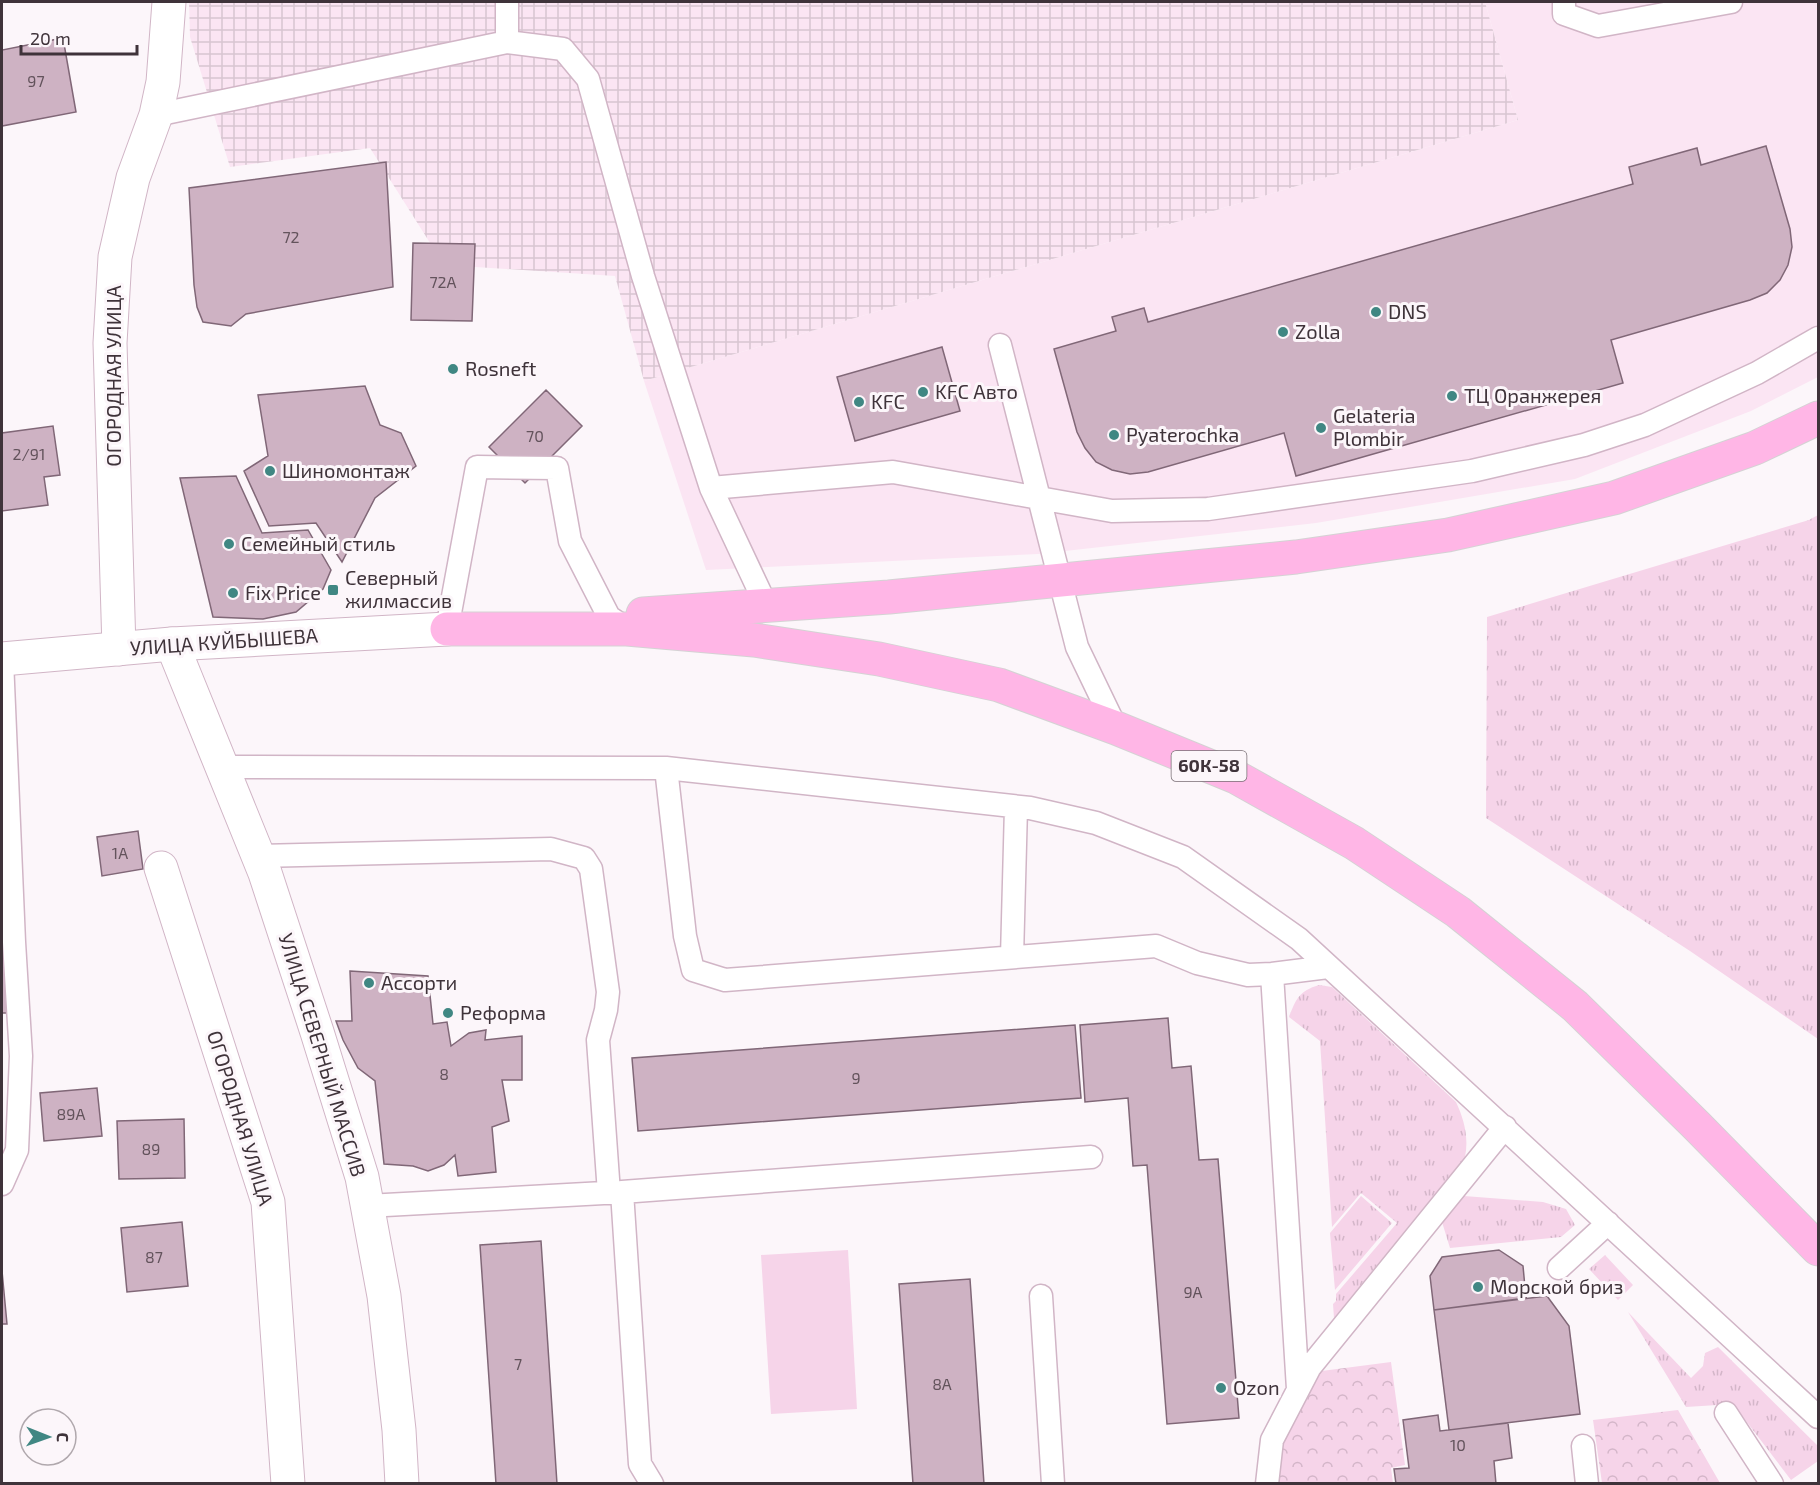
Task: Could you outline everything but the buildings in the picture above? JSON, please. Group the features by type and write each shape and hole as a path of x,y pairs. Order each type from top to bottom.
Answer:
{"highway":[{"path":"618,623 766,605 889,597 1296,557 1448,534 1614,498 1755,448 1818,418"},
{"name":"60К-58","path":"447,629 618,623 879,659 999,685 1116,728 1236,777 1354,843 1458,912 1575,1006 1818,1249"}],"street":[{"name":"ОГОРОДНАЯ УЛИЦА","path":"119,649 110,343 114,268 133,178 156,116 163,82 169,2"},
{"name":"УЛИЦА КУЙБЫШЕВА","path":"2,659 172,644 447,629"},
{"name":"УЛИЦА СЕВЕРНЫЙ МАССИВ","path":"172,644 259,856 362,1177 384,1296 399,1430 402,1484"},
{"name":"ОГОРОДНАЯ УЛИЦА","path":"161,868 268,1202 288,1484"}],"lane":[{"path":"507,2 507,42"},
{"path":"1563,2 1564,14 1598,27 1731,2"},
{"path":"156,116 507,42 563,49 588,79 643,276 711,488 766,605"},
{"path":"711,488 892,472 1112,511 1208,508 1472,471 1584,445 1645,425 1757,373 1818,338"},
{"path":"1000,345 1077,646 1116,728"},
{"path":"447,629 477,467 557,468 570,541 618,623"},
{"path":"2,659 13,930 21,1056 17,1150 2,1184"},
{"path":"222,767 666,768 1030,808 1096,823 1183,857 1299,939 1818,1417"},
{"path":"666,768 685,936 693,970 725,980 1156,946 1197,963 1248,975 1329,967"},
{"path":"1012,957 1016,807"},
{"path":"259,856 551,849 584,858 591,869 608,992 598,1040 616,1193 640,1464 652,1484"},
{"path":"1272,974 1298,1390"},
{"path":"1267,1484 1272,1440 1310,1367 1505,1127"},
{"path":"367,1206 616,1193 1091,1157"},
{"path":"1559,1268 1608,1223"},
{"path":"1041,1296 1053,1484"},
{"path":"1726,1413 1772,1484"},
{"path":"1583,1446 1587,1484"}],"shaded area":[{"path":"189,2 1485,2 1518,120 644,381 615,276 444,265 370,148 230,167 190,37"},
{"path":"1485,2 1818,2 1818,377 1751,411 1575,479 1316,523 1038,554 706,570 644,381 1518,120"}],"green space":[{"path":"1818,515 1818,1039 1690,951 1486,818 1487,617 1809,520"},
{"path":"1319,985 1332,987 1456,1102 1466,1136 1465,1157 1334,1318 1333,1304 1336,1301 1336,1294 1397,1223 1361,1193 1332,1227 1320,1041 1289,1017 1299,996"},
{"path":"1361,1196 1392,1223 1335,1290 1330,1233"},
{"path":"1464,1196 1543,1202 1566,1209 1575,1225 1561,1237 1450,1248 1442,1222"},
{"path":"848,1250 857,1409 771,1414 761,1255"},
{"path":"1605,1255 1633,1285 1618,1300 1589,1269"},
{"path":"1628,1312 1691,1378 1703,1366 1705,1353 1718,1347 1818,1446 1818,1461 1791,1480 1733,1404 1686,1407"},
{"path":"1391,1362 1405,1465 1391,1468 1393,1483 1275,1484 1279,1444 1314,1372"},
{"path":"1678,1410 1720,1483 1602,1483 1593,1420"}],"place":[{"name":"DNS","path":"1376,312"},
{"name":"Zolla","path":"1283,332"},
{"name":"Rosneft","path":"453,369"},
{"name":"KFC Авто","path":"923,392"},
{"name":"ТЦ Оранжерея","path":"1452,396"},
{"name":"KFC","path":"859,402"},
{"name":"Gelateria Plombir","path":"1321,428"},
{"name":"Pyaterochka","path":"1114,435"},
{"name":"Шиномонтаж","path":"270,471"},
{"name":"Семейный стиль","path":"229,544"},
{"name":"Северный жилмассив","path":"333,590"},
{"name":"Fix Price","path":"233,593"},
{"name":"Ассорти","path":"369,983"},
{"name":"Реформа","path":"448,1013"},
{"name":"Морской бриз","path":"1478,1287"},
{"name":"Ozon","path":"1221,1388"}]}
